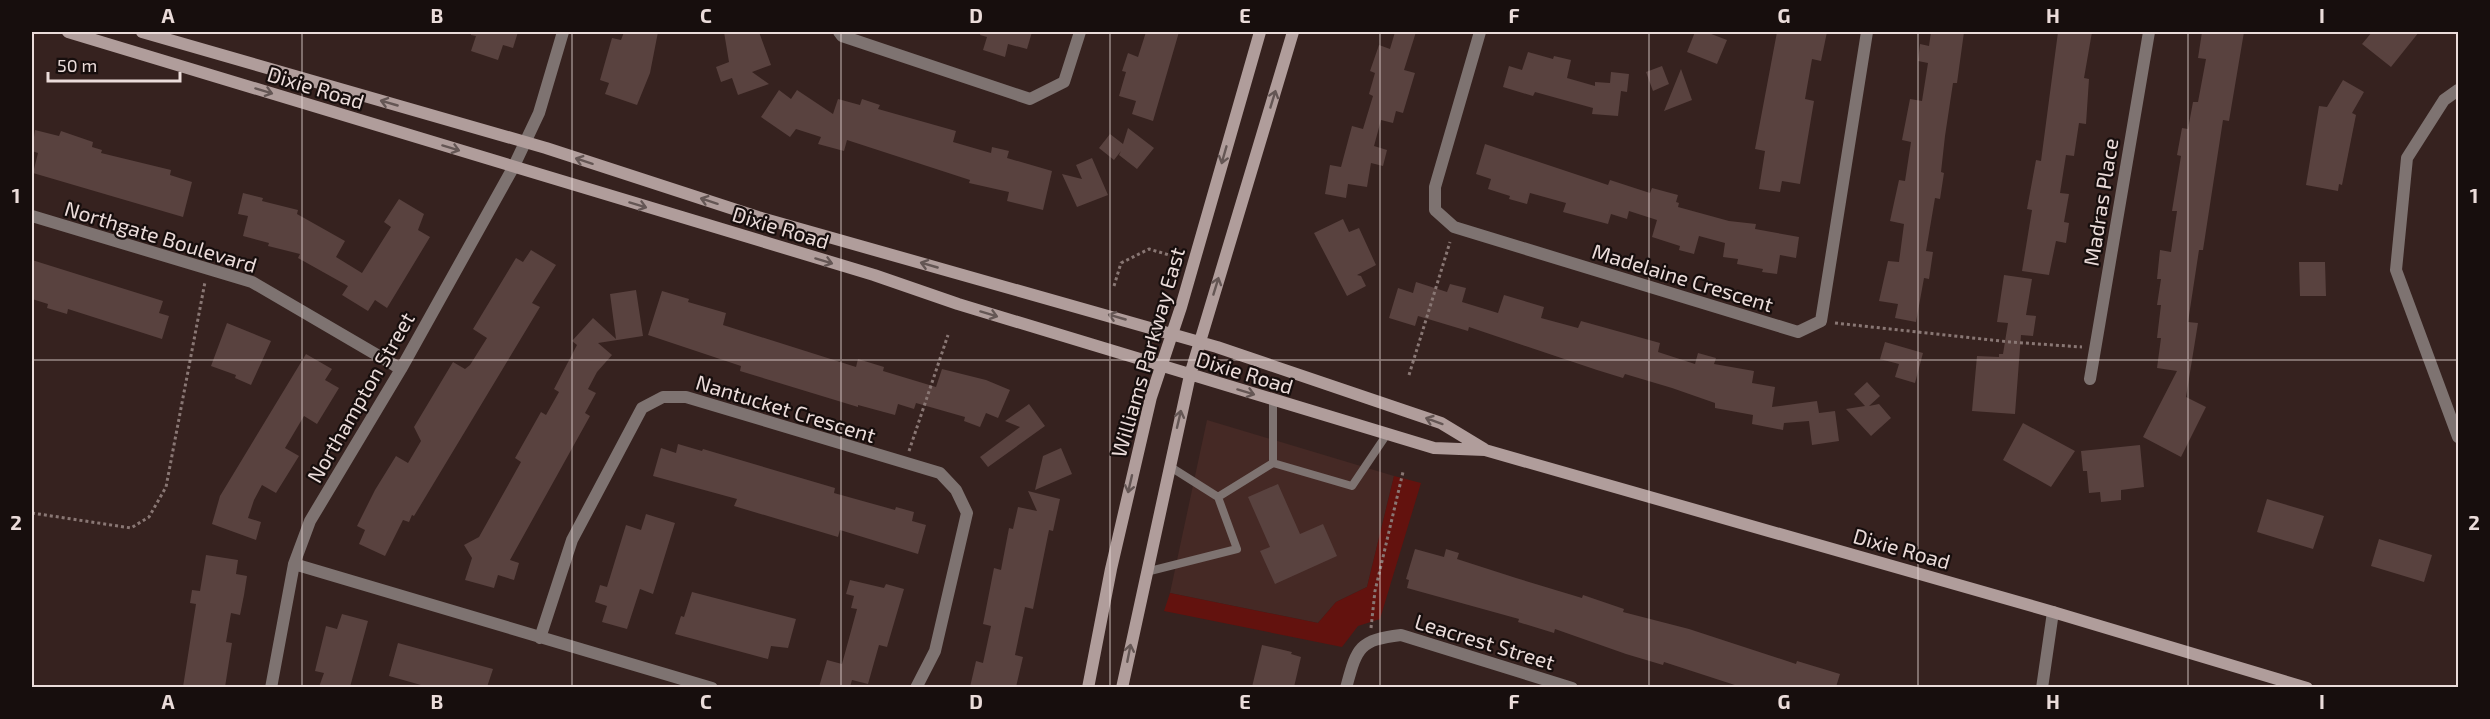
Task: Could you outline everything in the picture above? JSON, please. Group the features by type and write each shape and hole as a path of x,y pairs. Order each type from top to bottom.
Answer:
{"main road":[{"name":"Dixie Road","path":"68,32 874,275 1273,401 1434,448 1485,450 2307,687"},
{"name":"Dixie Road","path":"142,32 526,143 758,217 1200,342 1441,423 1485,450"},
{"name":"Williams Parkway East","path":"1088,687 1110,569 1142,432 1173,334 1260,32"},
{"path":"1122,687 1190,375 1293,32"}],"street":[{"name":"Northampton Street","path":"271,687 294,564 310,521 401,369 526,143 539,113 563,32"},
{"path":"838,32 842,36 1030,99 1064,82 1080,32"},
{"path":"1454,227 1435,210 1435,187 1480,32"},
{"path":"1821,321 1867,32"},
{"name":"Madras Place","path":"2090,379 2149,32"},
{"path":"2458,90 2444,100 2407,158 2396,270 2458,437"},
{"name":"Northgate Boulevard","path":"32,216 252,282 401,369"},
{"name":"Madelaine Crescent","path":"1454,227 1798,332 1821,321"},
{"name":"Nantucket Crescent","path":"540,638 572,540 642,408 663,397 686,397 940,473 956,490 968,513 935,651 916,687"},
{"path":"294,564 712,687"},
{"path":"2042,687 2053,612"},
{"name":"Leacrest Street","path":"1373,638 1401,635 1572,687"},
{"path":"1346,687 1356,654 1373,638"}],"lane":[{"path":"1273,401 1273,463"},
{"path":"1218,497 1273,463 1352,486 1387,434"},
{"path":"1146,572 1237,549 1218,497 1169,466"}],"path":[{"path":"1409,375 1454,227"},
{"path":"1114,286 1121,263 1149,249 1169,255"},
{"path":"32,513 131,528 149,517 166,487 207,269"},
{"path":"1821,321 2010,342 2096,348"},
{"path":"905,464 948,335"},
{"path":"1373,638 1370,621 1375,591 1403,472"}],"shaded area":[{"path":"1207,420 1394,476 1367,587 1336,602 1318,623 1170,593"},
{"path":"1394,476 1421,483 1380,619 1358,626 1342,647 1164,611 1170,593 1318,623 1336,602 1367,587"}],"building":[{"path":"471,32 518,32 513,48 503,45 498,60 471,51 476,36 471,35"},
{"path":"624,32 658,32 650,73 637,105 605,94 609,83 600,80 612,38 621,40"},
{"path":"724,32 759,32 771,65 752,72 769,84 738,95 732,78 721,82 716,67 729,62"},
{"path":"981,32 1032,32 1027,49 1008,44 1005,57 983,50 987,37 980,35"},
{"path":"1146,32 1179,32 1153,121 1132,114 1136,101 1119,96 1126,72 1122,71 1128,53 1138,57"},
{"path":"1395,32 1416,32 1404,70 1415,73 1403,113 1396,111 1393,123 1381,120 1374,146 1387,150 1383,166 1371,163 1367,187 1348,184 1346,198 1325,194 1330,165 1341,167 1352,126 1363,129 1373,96 1369,94 1375,73 1370,71 1379,45 1390,49"},
{"path":"1695,32 1706,32 1727,40 1717,64 1687,52"},
{"path":"1777,32 1827,32 1821,61 1812,59 1805,99 1814,101 1800,184 1782,181 1780,192 1759,189 1765,151 1755,149"},
{"path":"1931,32 1964,32 1957,83 1953,83 1945,136 1941,172 1944,173 1940,199 1935,198 1926,251 1933,252 1929,279 1924,278 1916,322 1895,318 1898,304 1879,301 1888,261 1899,262 1904,224 1890,221 1899,180 1905,181 1911,142 1902,140 1910,99 1922,101 1928,63 1918,61 1920,44 1929,46"},
{"path":"2058,32 2092,32 2084,78 2089,79 2086,124 2079,123 2074,156 2066,155 2060,193 2069,194 2064,222 2069,223 2066,243 2056,241 2049,275 2022,271 2032,210 2027,209 2036,160 2041,161"},
{"path":"2202,32 2244,32 2229,121 2223,120 2203,250 2199,250 2188,322 2198,323 2186,397 2206,407 2181,457 2143,437 2177,371 2157,368 2161,338 2157,338 2161,305 2157,305 2161,279 2157,279 2160,250 2171,252 2177,211 2172,211 2181,156 2177,155 2182,128 2188,129 2193,102 2198,102 2206,59 2198,58"},
{"path":"2372,32 2419,32 2391,67 2362,44"},
{"path":"1528,52 1553,59 1554,56 1571,60 1567,78 1595,86 1595,82 1610,83 1611,72 1629,74 1627,92 1621,91 1618,116 1592,114 1593,108 1535,92 1533,96 1503,87 1509,66 1522,70"},
{"path":"1662,66 1669,84 1653,91 1646,72"},
{"path":"1681,69 1692,100 1664,111"},
{"path":"2343,80 2364,92 2352,113 2356,115 2342,185 2339,184 2338,191 2306,185 2319,106 2327,107"},
{"path":"779,90 791,99 797,90 833,114 838,99 860,105 862,99 880,105 878,109 956,131 953,142 991,153 992,147 1009,151 1007,158 1052,171 1043,210 1007,201 1009,192 969,183 970,180 847,140 844,151 818,144 821,137 796,129 790,137 761,117"},
{"path":"1128,128 1154,148 1137,169 1119,155 1121,151 1114,160 1099,148 1110,134 1123,144"},
{"path":"35,130 59,136 61,131 93,142 92,147 102,150 101,153 171,170 170,175 192,182 183,217 33,173 38,153 32,151"},
{"path":"1485,144 1608,185 1610,180 1650,193 1652,188 1678,195 1676,202 1679,203 1678,207 1729,221 1756,224 1755,229 1799,237 1796,258 1780,255 1777,274 1762,272 1763,269 1737,264 1738,259 1723,257 1725,243 1699,236 1694,254 1679,250 1680,246 1652,237 1657,220 1629,211 1627,219 1611,214 1608,224 1563,212 1566,203 1530,193 1527,204 1509,199 1510,196 1488,189 1491,179 1476,174"},
{"path":"1092,158 1108,195 1077,207 1062,174 1082,179 1076,165"},
{"path":"243,193 263,198 262,201 298,210 297,214 345,241 336,257 362,273 391,227 384,222 399,199 424,214 418,230 430,237 387,308 375,300 368,311 342,295 348,286 298,258 300,254 268,246 269,243 243,236 248,216 238,214"},
{"path":"1343,219 1349,232 1359,228 1376,265 1357,275 1361,276 1366,286 1347,296 1314,233"},
{"path":"531,250 556,265 532,303 540,307 414,516 412,515 409,522 403,520 385,556 359,544 365,530 357,526 375,490 396,456 408,463 421,441 414,427 453,362 465,369 470,365 487,338 473,329 516,258 523,262"},
{"path":"32,260 163,301 159,313 169,316 162,339 68,309 67,314 47,308 48,304 32,299"},
{"path":"2299,262 2325,262 2326,296 2300,296"},
{"path":"2004,275 2032,279 2026,315 2036,316 2033,336 2021,335 2015,414 1972,411 1977,356 1999,357 1999,354 2003,354 2008,323 1997,322"},
{"path":"1416,282 1447,292 1450,284 1466,288 1462,302 1498,313 1504,295 1544,307 1541,318 1578,328 1581,321 1660,343 1658,352 1695,364 1698,353 1716,358 1714,364 1754,371 1752,383 1775,387 1772,407 1817,401 1819,413 1835,411 1839,441 1812,445 1809,421 1784,423 1783,430 1752,424 1753,415 1715,408 1715,403 1672,388 1625,374 1623,378 1469,327 1468,331 1418,316 1415,326 1389,318 1398,288 1413,293"},
{"path":"636,290 643,336 598,343 612,355 597,372 588,389 596,393 585,413 590,416 510,560 519,563 514,580 498,575 494,588 465,580 472,558 464,545 479,537 521,462 515,458 541,412 546,415 559,392 554,389 577,345 572,341 593,318 616,339 610,294"},
{"path":"662,291 689,299 688,302 726,313 723,325 856,367 858,359 884,367 883,371 936,387 942,369 986,380 1010,390 998,418 986,413 980,427 964,421 965,417 916,403 914,409 898,404 895,415 858,405 858,407 740,371 741,366 648,335"},
{"path":"227,323 271,341 251,385 235,378 236,375 211,366"},
{"path":"1885,342 1923,353 1915,383 1895,377 1899,364 1880,359"},
{"path":"306,354 332,369 325,380 339,388 317,424 304,416 285,448 299,456 276,493 262,485 248,518 261,522 256,540 212,524 220,496"},
{"path":"1867,382 1880,396 1869,406 1879,404 1891,418 1871,436 1846,409 1865,406 1854,394"},
{"path":"1029,404 1045,426 988,467 980,457 1020,427 1005,421"},
{"path":"2023,423 2075,451 2051,487 2003,460"},
{"path":"678,444 702,451 703,449 835,488 834,493 895,510 896,507 914,512 912,521 926,525 918,554 840,530 838,537 734,506 737,499 653,476 661,448 676,453"},
{"path":"2140,445 2144,487 2121,490 2121,500 2101,502 2100,492 2089,493 2087,471 2083,471 2081,451"},
{"path":"1061,448 1072,474 1035,490 1043,456"},
{"path":"1278,484 1300,534 1323,524 1337,556 1275,584 1260,551 1270,547 1248,497"},
{"path":"1028,491 1060,499 1053,531 1049,530 1033,609 1025,607 1015,655 1023,657 1016,687 970,687 976,661 983,663 991,626 983,624 994,568 1001,570 1009,528 1013,529 1018,507 1037,511"},
{"path":"2267,499 2324,516 2313,549 2257,532"},
{"path":"646,514 675,523 653,594 640,589 627,629 602,622 607,606 595,602 600,585 607,587 626,525 641,530"},
{"path":"2379,539 2432,555 2424,582 2371,566"},
{"path":"1415,549 1444,557 1446,549 1459,553 1457,559 1582,598 1583,595 1624,609 1623,612 1689,629 1796,664 1797,661 1840,674 1836,687 1741,687 1664,662 1663,665 1626,654 1555,629 1554,633 1518,622 1519,619 1407,588 1409,580 1406,579"},
{"path":"206,555 238,560 236,574 247,576 244,595 240,615 231,613 226,642 232,643 225,687 183,687 196,604 190,603 192,590 200,591"},
{"path":"850,580 884,588 886,584 904,589 887,647 879,645 868,684 852,680 850,687 819,687 827,660 842,664 857,609 851,608 854,596 846,594"},
{"path":"692,592 796,619 788,648 771,646 768,659 675,634 681,616 684,617"},
{"path":"342,614 368,621 350,687 319,687 324,673 315,671 326,626 337,629"},
{"path":"398,643 493,669 487,687 428,687 389,676"},
{"path":"1262,645 1292,652 1291,654 1301,657 1294,687 1252,687"}]}
